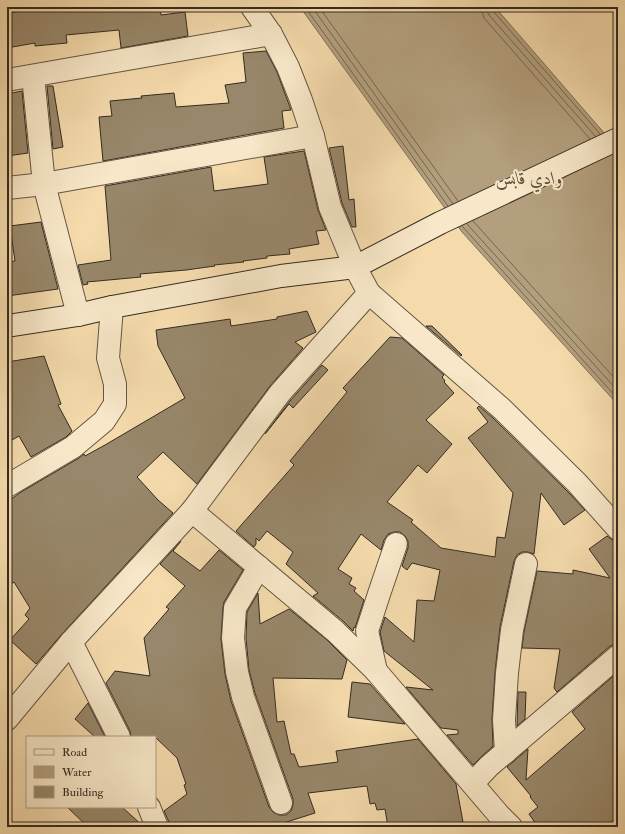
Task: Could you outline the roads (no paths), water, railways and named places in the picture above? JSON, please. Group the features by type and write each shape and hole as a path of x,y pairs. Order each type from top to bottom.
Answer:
{"street":[{"path":"252,7 271,34 288,67 313,136 330,207 355,267 369,293 502,409 577,482 618,529"},
{"path":"7,80 271,34"},
{"path":"33,76 44,184 78,315"},
{"path":"7,188 44,184 313,136"},
{"path":"7,326 78,315 281,276 355,267 440,223 618,139"},
{"path":"7,719 71,642 192,511 280,393 369,293"},
{"path":"7,486 73,447 104,421 115,404 115,384 108,358 112,308"},
{"path":"192,511 335,630 376,671 472,783 500,823"},
{"path":"376,671 368,631 396,544"},
{"path":"506,752 504,720 507,673 512,630 526,564"},
{"path":"259,567 235,608 233,638 236,672 243,697 281,803"},
{"path":"71,642 118,736"},
{"path":"472,783 489,766 618,656"},
{"path":"149,808 157,827"}],"water":[{"name":"وادي قابس","path":"300,7 495,7 618,149 618,405 462,232"}]}
